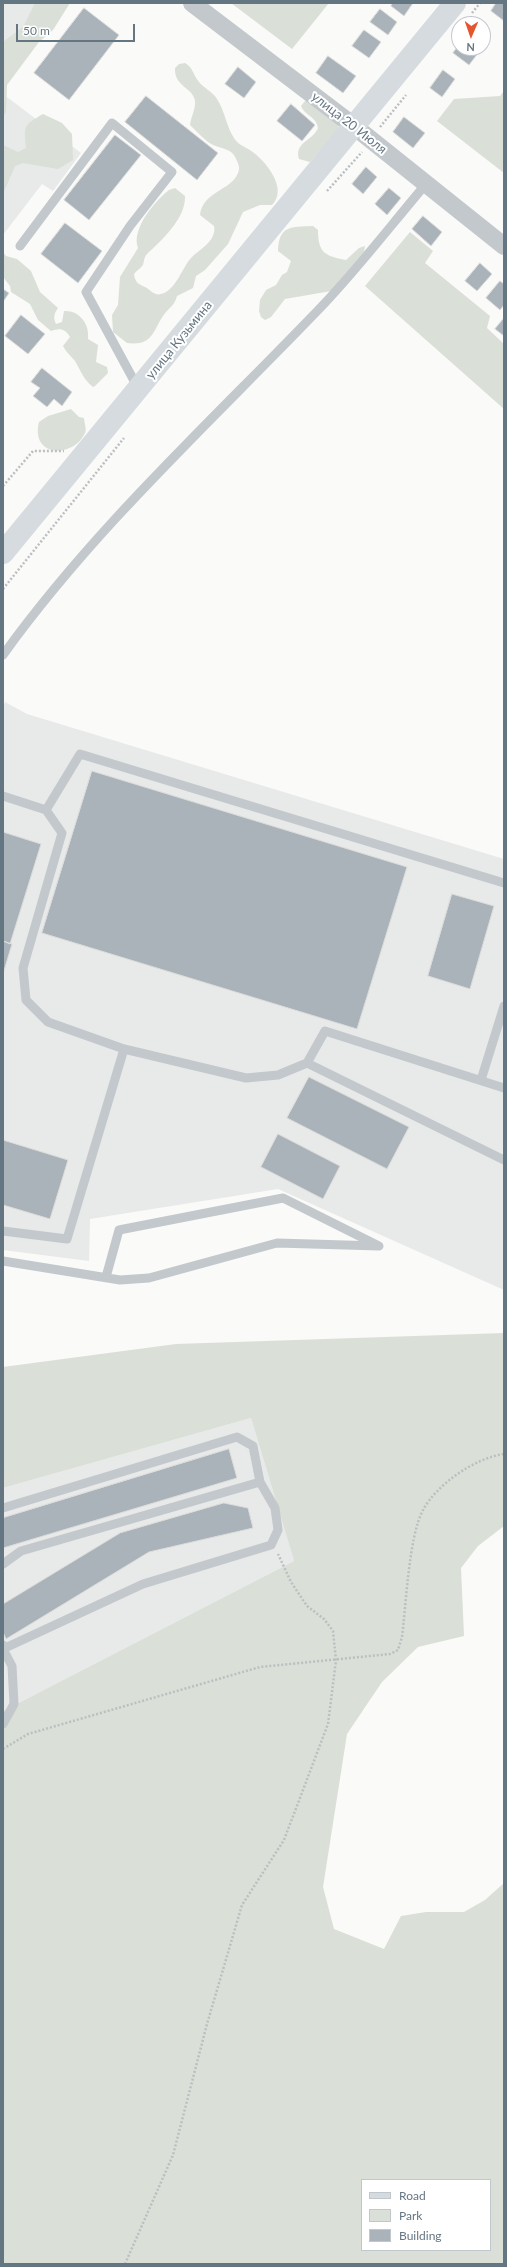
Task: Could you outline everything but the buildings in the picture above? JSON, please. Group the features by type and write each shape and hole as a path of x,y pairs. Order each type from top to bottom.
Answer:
{"main road":[{"name":"улица Кузьмина","path":"3,553 90,465 139,390 455,3"}],"street":[{"name":"улица 20 Июля","path":"197,4 355,127 504,246"}],"lane":[{"path":"20,246 112,123 172,172 130,226 86,292 139,390"},
{"path":"3,655 36,610 147,484 324,304 426,184"},
{"path":"46,810 80,754 504,883"},
{"path":"3,796 46,810 62,833 23,968 26,1000 48,1022 124,1049 246,1078 278,1075 307,1063 325,1031 504,1088"},
{"path":"481,1080 504,1006"},
{"path":"3,1231 67,1239 124,1049"},
{"path":"307,1063 504,1160"},
{"path":"3,1261 120,1280 149,1278 277,1243 379,1246 283,1198 119,1230 106,1277"},
{"path":"3,1508 237,1437 252,1446 260,1482 274,1508 278,1530 271,1545 143,1584 4,1647 12,1666 14,1704 3,1724"},
{"path":"3,1564 21,1551 260,1482"}],"path":[{"path":"3,486 33,452 68,451 90,465"},
{"path":"3,1749 28,1734 260,1667 390,1654 398,1650 402,1637 414,1540 423,1510 446,1482 470,1466 494,1455 504,1454"},
{"path":"126,2264 173,2155 207,2024 242,1905 284,1840 328,1724 336,1660 333,1631 324,1619 307,1606 271,1545"}],"shaded area":[{"path":"3,3 53,3 3,69"},
{"path":"3,94 81,153 53,191 42,184 3,235"},
{"path":"5,702 27,714 504,859 504,1290 278,1189 90,1219 89,1261 3,1250 3,708"},
{"path":"251,1418 294,1561 3,1711 3,1488"}],"green space":[{"path":"35,3 70,3 53,30 39,42 7,85 6,112 3,117 3,42 23,27"},
{"path":"231,3 329,3 292,49"},
{"path":"185,63 190,67 199,82 217,99 222,108 229,129 236,141 249,149 265,163 274,177 278,192 272,205 260,205 243,212 228,244 205,270 196,276 193,288 177,296 150,337 142,342 127,343 113,332 112,315 118,305 120,277 138,248 138,232 151,208 169,190 175,188 185,196 182,212 172,228 146,255 143,265 134,274 136,281 139,284 154,293 161,294 166,292 175,284 188,261 208,244 212,238 214,226 200,215 202,207 211,196 230,184 239,170 238,162 232,153 208,142 190,125 195,107 194,96 180,83 175,74 175,68 179,64"},
{"path":"504,91 504,173 437,121 454,99 500,96"},
{"path":"305,101 311,101 338,122 339,129 310,162 299,159 298,153 301,145 316,132 318,128 313,118 305,112 301,106"},
{"path":"43,114 62,123 72,134 73,160 58,169 23,163 15,166 3,194 3,145 18,152 26,148 26,127"},
{"path":"313,226 318,230 318,238 321,249 328,255 346,260 359,248 365,246 364,252 331,291 285,299 271,317 265,320 261,317 259,311 260,300 266,290 276,285 282,275 287,272 291,261 278,251 281,236 288,229 293,227"},
{"path":"410,232 433,251 425,263 490,316 487,328 504,344 504,409 365,286"},
{"path":"3,252 6,256 17,259 31,271 40,292 58,308 54,316 56,324 62,322 64,311 69,311 79,315 85,323 88,339 98,345 96,362 107,367 108,373 95,386 93,387 82,375 75,361 63,346 70,337 68,334 64,330 57,329 51,331 38,320 30,304 11,292 10,286 3,277"},
{"path":"71,409 79,417 84,418 86,429 85,433 79,441 71,447 63,450 46,448 41,442 38,434 39,422 48,416"},
{"path":"504,1333 504,1526 478,1546 461,1568 464,1636 418,1647 382,1682 347,1734 323,1887 334,1929 384,1949 401,1916 426,1912 464,1912 485,1900 504,1883 504,2264 3,2264 3,1711 294,1561 251,1418 3,1488 3,1367 176,1344"}]}
